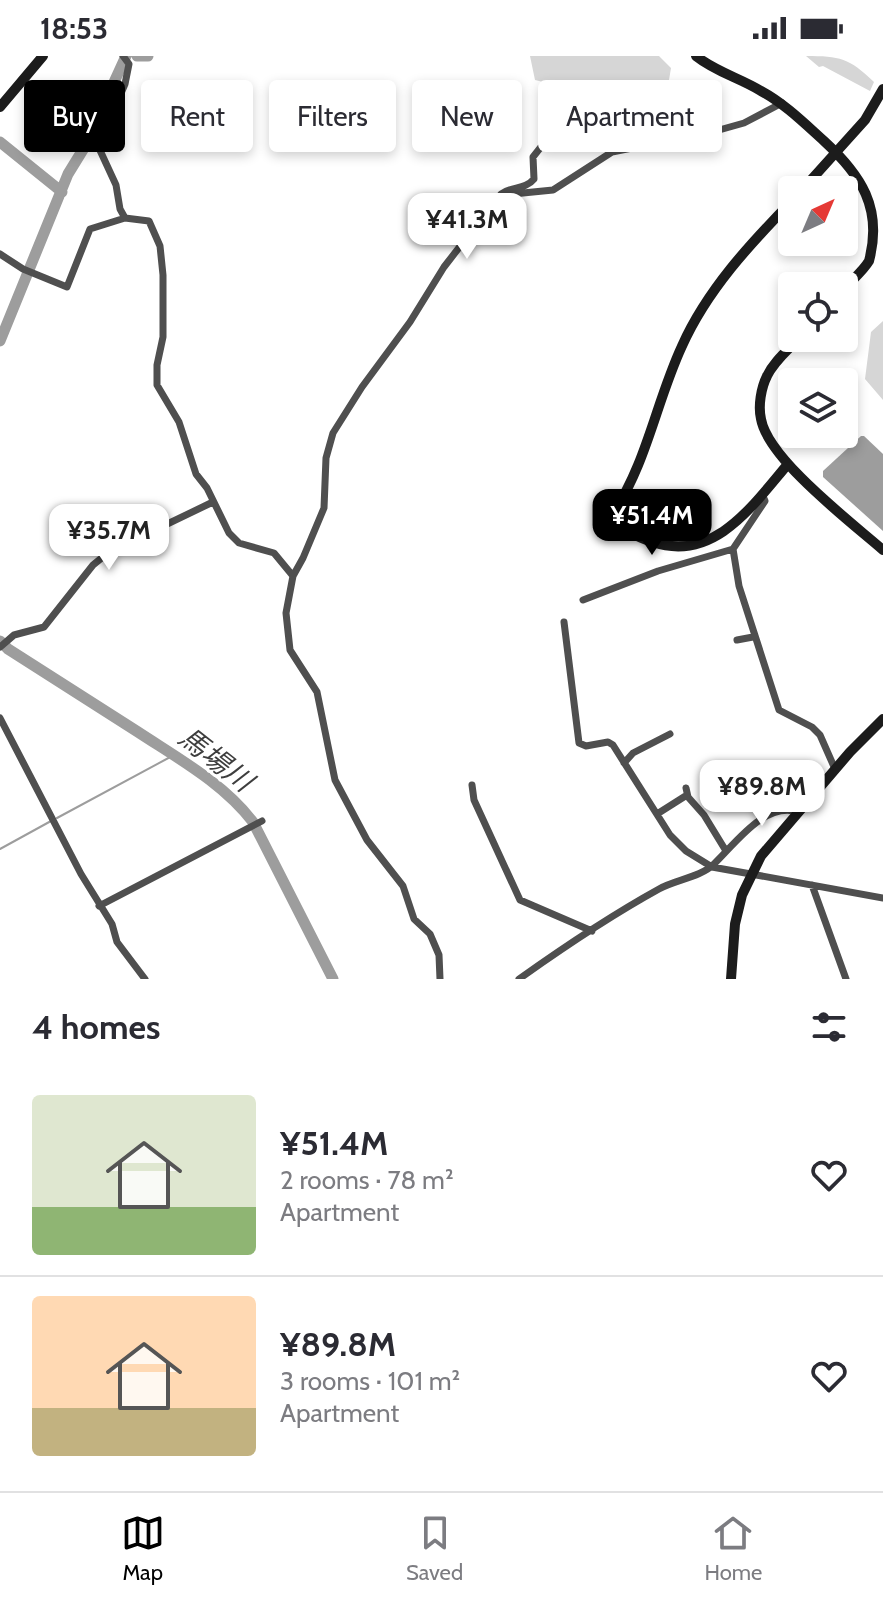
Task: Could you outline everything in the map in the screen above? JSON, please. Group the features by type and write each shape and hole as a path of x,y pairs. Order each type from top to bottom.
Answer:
{"street":[{"path":"0,107 43,56"},
{"path":"123,56 129,64 125,84 98,146 116,185 120,209 125,218"},
{"path":"696,56 711,68 782,103 867,185 876,201 880,219 868,263 858,274"},
{"path":"815,176 865,120 883,89"},
{"path":"440,979 439,955 430,934 414,919 403,886 367,840 335,780 317,692 290,650 286,613 293,576 323,511 328,448 336,427 454,253 489,209 503,198 524,191 553,190 607,154 624,147 712,132 744,123 782,103"},
{"path":"503,198 501,194 505,191 526,187 534,179 533,157 538,151"},
{"path":"778,217 722,280 701,311 681,347 638,470 612,515 616,522 645,540 663,546 700,544 730,528 788,464"},
{"path":"0,254 23,269 62,286 70,286 90,229 125,218 149,221 160,246 163,275 163,337 157,365 157,385 179,422 194,470 207,488 225,528 239,543 274,553 293,576"},
{"path":"786,352 772,367 761,394 761,419 771,443 788,464 883,550"},
{"path":"583,600 658,571 733,549 765,501 762,494"},
{"path":"0,647 19,633 44,627 93,565 109,552 213,502"},
{"path":"733,549 753,637 779,710 812,727 820,735 835,769"},
{"path":"564,622 579,743 586,746 611,743 680,845 712,867 883,898"},
{"path":"737,640 753,637"},
{"path":"0,718 99,906 112,924 121,948 145,979"},
{"path":"731,979 735,924 750,875 767,847 883,719"},
{"path":"624,763 633,753 670,734"},
{"path":"472,785 474,800 520,900 592,931"},
{"path":"657,814 687,792 726,851"},
{"path":"519,979 672,882 712,867 753,826 773,813 798,812"},
{"path":"99,906 262,821"},
{"path":"812,885 846,979"}],"shaded area":[{"path":"530,56 659,56 671,68 669,80 535,80"},
{"path":"806,56 836,58 850,63 874,82 870,91 823,66 819,67"},
{"path":"883,321 883,400 865,379 871,332"},
{"path":"864,436 883,454 883,531 823,477 823,471 848,448 858,448 858,439"}],"waterway":[{"name":"馬場川","path":"0,341 68,174 84,148 126,56"},
{"name":"馬場川","path":"137,56 148,56"},
{"path":"0,142 62,192"},
{"name":"馬場川","path":"0,641 200,772 241,808 253,822 333,979"},
{"path":"57,818 174,755"},
{"path":"0,849 51,821"}]}
